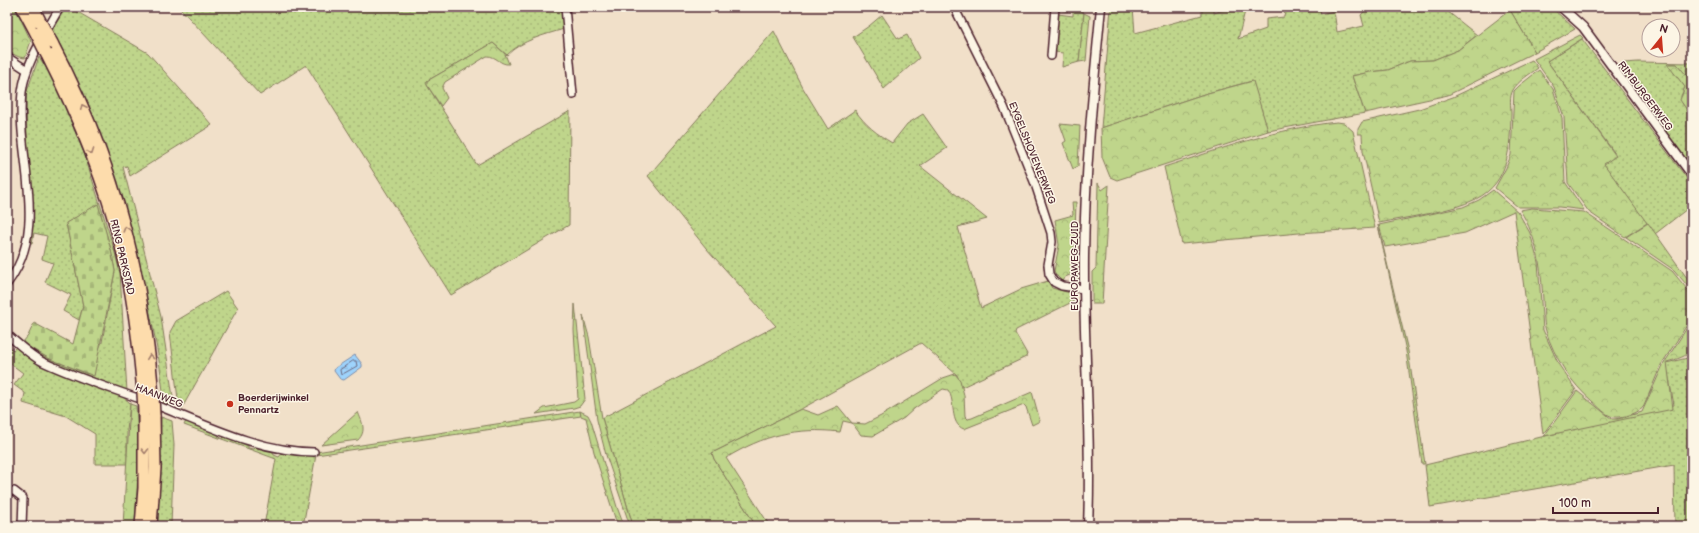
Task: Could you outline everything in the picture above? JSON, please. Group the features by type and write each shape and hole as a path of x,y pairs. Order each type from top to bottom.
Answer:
{"highway":[{"name":"RING PARKSTAD","path":"22,7 52,42 86,111 100,146 129,240 143,303 149,413 155,468 151,526"},
{"name":"RING PARKSTAD","path":"32,7 46,52 74,110 90,148 120,245 148,394"},
{"name":"RING PARKSTAD","path":"141,526 149,413"}],"street":[{"path":"7,284 22,257 29,222 29,196 22,101 27,70 60,7"},
{"path":"565,7 573,95"},
{"name":"EYGELSHOVENERWEG","path":"954,7 1004,107 1042,202 1052,242 1048,265 1049,274 1058,285 1084,289"},
{"path":"1051,56 1055,7"},
{"name":"EUROPAWEG-ZUID","path":"1088,526 1090,479 1084,289 1087,165 1101,7"},
{"name":"RIMBURGERWEG","path":"1561,7 1583,28 1692,175"},
{"path":"7,57 27,70"},
{"name":"HAANWEG","path":"7,334 26,350 44,362 121,392 257,443 290,451 314,452"},
{"path":"7,491 14,491 23,498 22,526"}],"green space":[{"path":"7,7 15,7 31,41 25,58 19,57 7,51"},
{"path":"66,7 69,7 148,53 212,125 130,176 127,166 123,167 161,317 174,404 171,407 164,403 159,359 136,253 107,155 82,92 52,30"},
{"path":"179,7 561,7 564,29 519,45 507,55 493,43 427,81 427,85 477,165 570,111 569,225 451,295 306,65 260,95"},
{"path":"1059,7 1076,7 1084,13 1079,62 1062,67 1063,53 1055,52 1058,14 1073,16 1073,12 1058,10"},
{"path":"1111,7 1133,7 1135,33 1202,15 1202,7 1214,7 1214,13 1233,7 1246,7 1238,39 1266,29 1266,19 1284,17 1286,7 1321,7 1320,14 1334,11 1337,32 1364,26 1361,15 1368,7 1442,7 1477,35 1458,50 1433,60 1410,61 1388,70 1352,76 1365,113 1268,131 1252,81 1204,94 1101,128"},
{"path":"1513,7 1551,7 1575,29 1535,52 1510,10"},
{"path":"1510,10 1535,52 1448,95 1365,113 1352,76 1388,70 1410,61 1433,60 1458,50"},
{"path":"1084,13 1090,16 1086,61 1079,62"},
{"path":"882,15 898,39 907,35 919,58 884,89 853,37"},
{"path":"774,31 803,88 828,129 855,110 872,129 892,143 907,124 923,114 947,148 920,166 987,219 958,227 981,308 1021,289 1048,281 1052,288 1074,294 1074,301 1016,330 1015,333 1027,354 1026,357 962,387 957,375 921,343 801,409 712,453 714,459 756,526 633,526 602,418 776,326 706,248 648,176"},
{"path":"1580,35 1583,38 1547,61 1616,156 1604,164 1647,223 1625,237 1589,212 1568,183 1564,117 1554,87 1534,59"},
{"path":"1582,39 1692,185 1692,205 1655,234 1601,166 1616,155 1547,61"},
{"path":"493,43 505,54 509,64 487,56 445,82 442,88 447,98 441,106 427,85 427,81"},
{"path":"39,57 53,78 84,153 114,249 120,273 127,392 48,361 22,344 50,359 88,374 102,342 115,271 111,250 98,205 66,223 83,306 79,320 63,311 71,295 45,282 53,263 42,259 47,236 34,233 32,243 30,243 33,211 27,140 26,94"},
{"path":"1532,60 1538,68 1521,81 1512,93 1510,138 1506,162 1496,183 1487,192 1466,204 1442,211 1379,223 1363,151 1362,134 1358,134 1358,129 1362,122 1419,109 1453,97"},
{"path":"1624,63 1692,63 1692,82 1677,64 1668,64 1685,87 1681,96 1682,103 1692,117 1692,169 1618,66"},
{"path":"1667,64 1677,64 1692,82 1692,117 1680,100 1685,87"},
{"path":"1539,70 1553,89 1562,118 1565,182 1584,210 1559,207 1518,207 1495,188 1511,155 1514,91"},
{"path":"1253,81 1268,131 1117,180 1110,177 1102,157 1101,128 1204,94"},
{"path":"1337,122 1344,123 1353,131 1375,228 1299,233 1182,244 1164,167 1228,146 1271,134"},
{"path":"1060,124 1080,126 1078,166 1073,169 1063,143 1066,141"},
{"path":"1098,183 1102,190 1109,185 1102,304 1092,304 1092,272 1096,268"},
{"path":"1493,190 1518,212 1530,233 1538,262 1543,330 1559,365 1576,390 1543,434 1514,211 1465,233 1385,247 1379,225 1463,207 1479,200"},
{"path":"1072,202 1076,202 1074,264 1070,275 1065,277 1062,281 1054,271 1059,245 1055,220 1073,215"},
{"path":"98,204 111,250 115,271 94,376 50,359 22,343 28,336 34,323 73,344 83,306 66,223"},
{"path":"1532,208 1584,212 1672,271 1692,295 1692,314 1689,322 1661,365 1644,406 1639,411 1626,416 1618,417 1605,413 1584,394 1570,378 1559,360 1549,341 1544,324 1538,254 1531,232 1520,210"},
{"path":"1648,223 1692,285 1692,291 1674,270 1626,237"},
{"path":"1378,225 1408,351 1425,464 1422,464 1406,351"},
{"path":"226,291 238,308 182,408 179,408 170,332 176,321"},
{"path":"575,304 585,399 580,406 574,408 536,414 544,408 574,402 578,399 574,330"},
{"path":"583,315 589,337 602,418 633,526 630,526 606,455 597,420"},
{"path":"1692,320 1692,349 1684,356 1667,362 1673,409 1544,436 1577,391 1612,419 1618,419 1642,412 1663,365"},
{"path":"9,346 13,350 17,346 121,395 130,403 127,431 127,464 95,464 95,434 66,416 23,403 25,393 14,385 23,373 7,361 7,348"},
{"path":"1692,357 1692,526 1675,526 1674,465 1430,507 1425,465 1674,405 1666,363"},
{"path":"955,374 960,380 964,395 965,416 968,419 1032,392 1040,421 1032,425 1024,405 964,429 956,422 952,400 948,390 943,389 915,408 904,418 873,436 861,435 852,423 865,424 881,416 943,378"},
{"path":"130,404 136,406 139,455 135,526 123,526"},
{"path":"838,406 852,423 843,421 840,432 809,431 781,434 767,438 726,458 770,526 756,526 714,459 712,453 801,409 818,415"},
{"path":"580,411 581,416 316,455 303,526 264,526 276,459 184,425 186,421 219,434 218,436 223,439 224,436 248,442 248,448 253,449 257,445 272,449 274,455 279,457 283,452 316,452"},
{"path":"580,411 588,415 591,421 624,526 619,526 615,518 594,452 586,418 581,416"},
{"path":"358,412 363,430 361,437 358,440 321,445"},
{"path":"161,417 172,421 174,445 171,526 155,526 159,498"}],"water":[{"path":"355,355 362,364 362,367 344,380 340,379 334,371 335,368"}],"place":[{"name":"Boerderijwinkel Pennartz","path":"230,404"}]}
